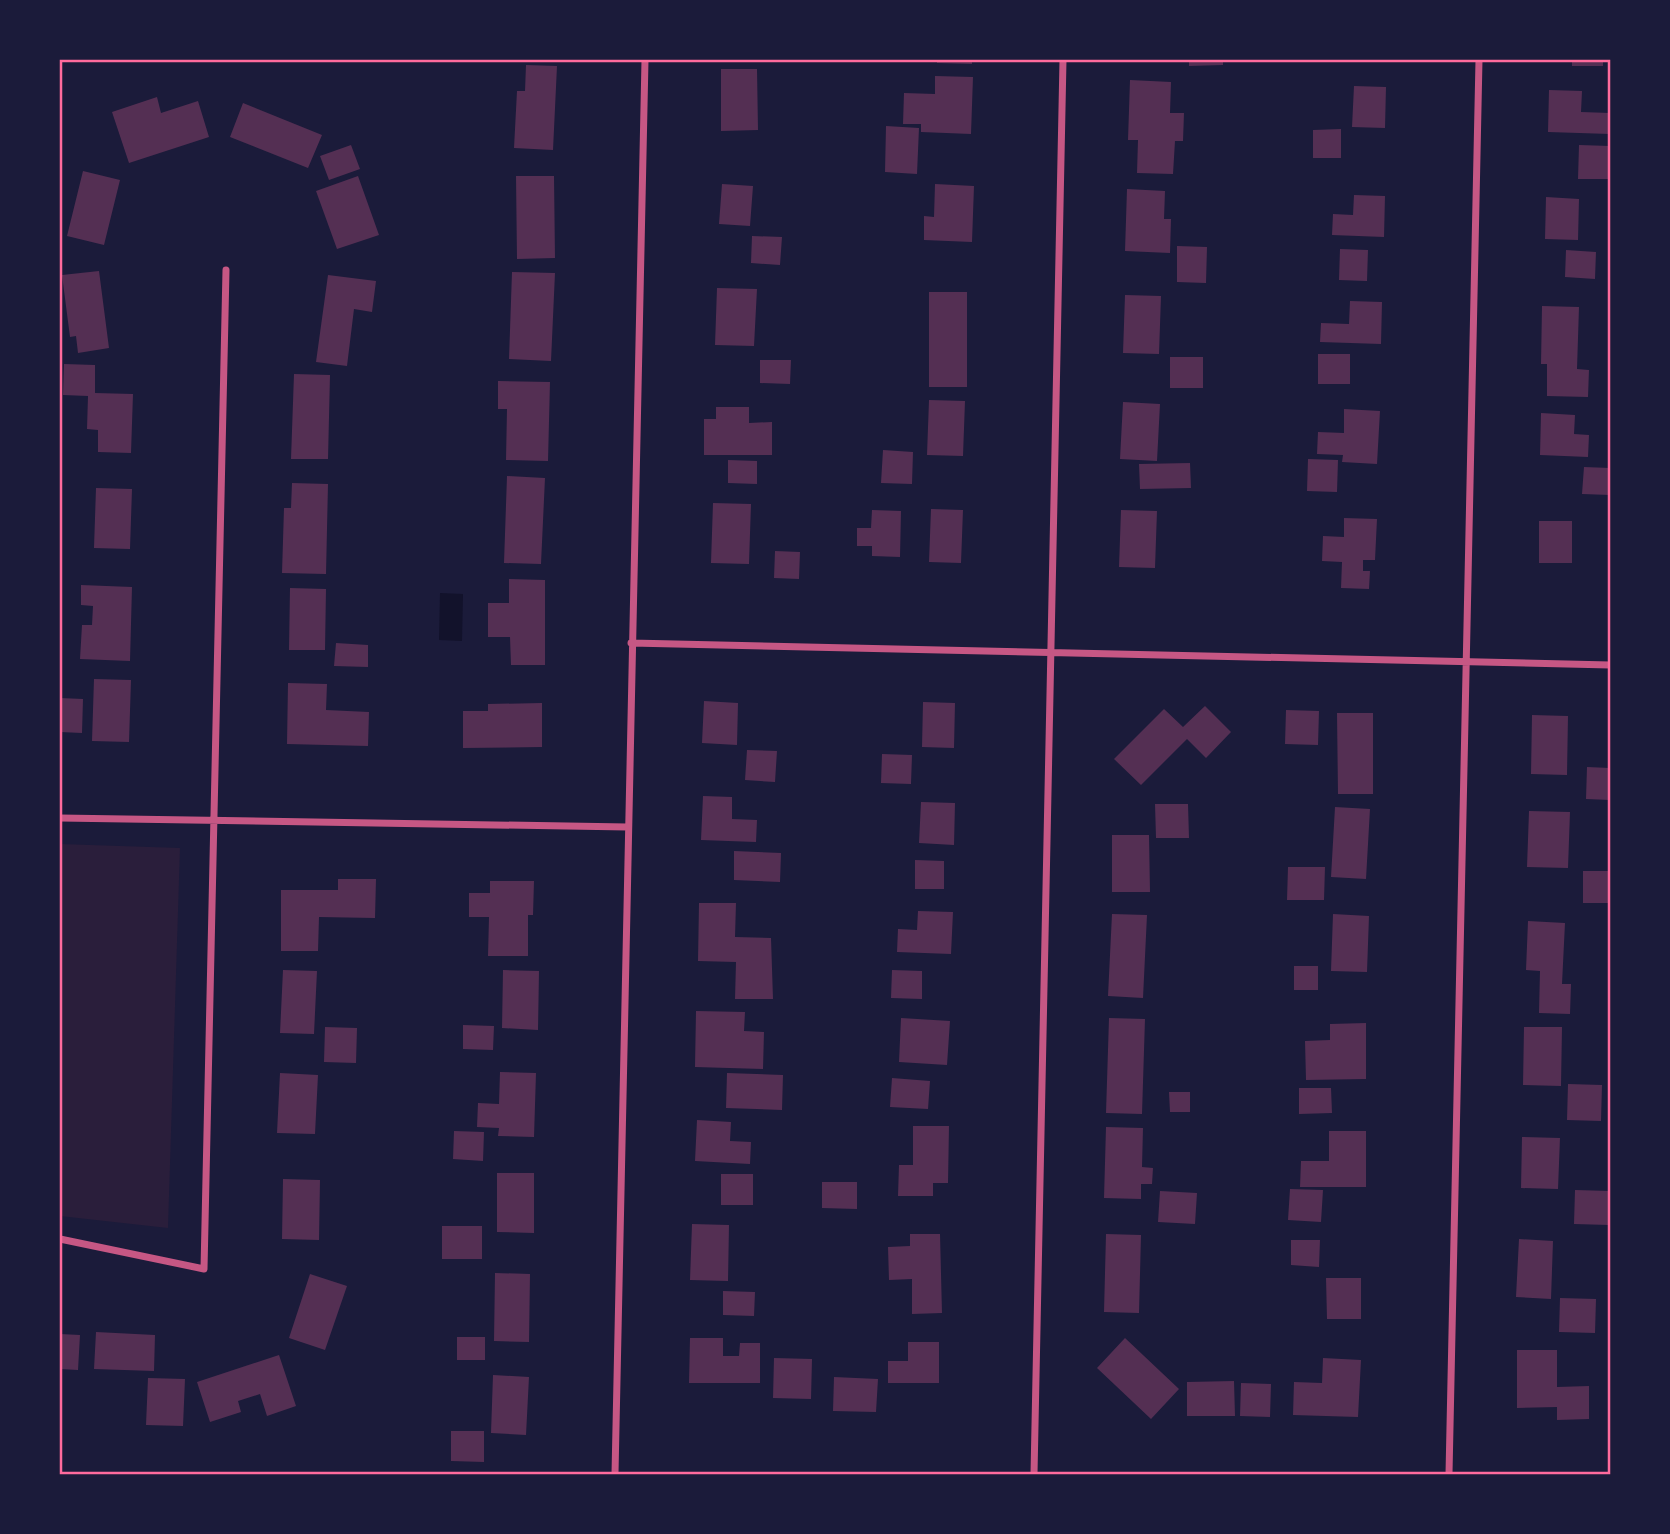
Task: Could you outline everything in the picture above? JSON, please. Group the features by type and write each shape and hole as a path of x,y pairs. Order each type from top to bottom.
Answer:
{"street":[{"path":"615,1475 645,60"},
{"path":"1034,1475 1063,60"},
{"path":"1448,1475 1479,60"},
{"path":"60,1239 204,1269 226,270"},
{"path":"631,643 1611,664"},
{"path":"60,818 627,827"}],"shaded area":[{"path":"440,593 463,594 462,641 439,640"},
{"path":"60,844 180,848 168,1228 60,1216"}],"building":[{"path":"937,60 972,60 972,64 937,63"},
{"path":"1189,60 1223,60 1223,65 1189,66"},
{"path":"1572,60 1603,60 1603,66 1572,66"},
{"path":"526,65 557,66 553,150 514,148 517,91 525,91"},
{"path":"721,69 757,69 758,130 721,131"},
{"path":"935,76 973,77 971,134 921,132 921,124 903,124 904,93 935,94"},
{"path":"1130,80 1171,82 1170,113 1184,113 1183,141 1175,141 1173,174 1137,173 1138,140 1128,140"},
{"path":"1354,86 1386,87 1385,128 1352,127"},
{"path":"1549,90 1582,91 1581,112 1610,113 1610,134 1548,132"},
{"path":"157,97 161,113 198,101 209,137 129,163 112,112"},
{"path":"243,103 322,135 308,168 230,137"},
{"path":"886,126 919,128 917,174 885,172"},
{"path":"1341,129 1341,158 1313,158 1313,130"},
{"path":"351,145 360,169 329,180 320,156"},
{"path":"1579,145 1610,146 1610,179 1578,179"},
{"path":"83,171 120,180 104,245 67,236"},
{"path":"358,176 379,235 337,249 316,191"},
{"path":"516,176 554,176 555,258 517,259"},
{"path":"722,184 753,186 750,226 719,224"},
{"path":"935,184 974,186 972,242 924,240 924,216 934,217"},
{"path":"1127,189 1165,191 1164,219 1171,219 1170,253 1125,251"},
{"path":"1354,195 1385,196 1384,237 1332,235 1333,214 1353,215"},
{"path":"1546,197 1579,199 1578,240 1545,239"},
{"path":"752,236 782,237 780,265 751,263"},
{"path":"1177,246 1207,247 1206,283 1177,282"},
{"path":"1340,249 1368,250 1367,281 1339,280"},
{"path":"1566,250 1596,252 1595,279 1565,277"},
{"path":"99,271 109,348 78,353 76,336 70,337 62,275"},
{"path":"512,272 555,273 551,361 509,359"},
{"path":"328,275 376,281 372,312 354,309 347,366 316,362"},
{"path":"717,288 757,289 754,346 715,345"},
{"path":"929,292 967,292 967,387 929,387"},
{"path":"1125,295 1161,296 1159,354 1123,353"},
{"path":"1350,301 1382,302 1381,344 1320,342 1321,323 1349,324"},
{"path":"1542,306 1579,307 1577,369 1589,370 1588,397 1547,396 1547,364 1541,364"},
{"path":"1318,354 1350,354 1350,384 1318,384"},
{"path":"1170,357 1203,357 1203,388 1170,388"},
{"path":"760,360 791,360 790,384 760,383"},
{"path":"64,364 95,365 95,393 133,394 131,453 98,452 98,430 87,429 88,396 63,395"},
{"path":"294,374 330,375 328,459 291,459"},
{"path":"498,381 550,382 548,461 506,460 507,409 498,409"},
{"path":"929,400 965,401 963,456 927,455"},
{"path":"1123,402 1160,404 1157,461 1120,459"},
{"path":"716,407 749,407 749,423 772,422 772,455 704,455 704,419 716,419"},
{"path":"1344,409 1380,411 1377,464 1342,462 1343,455 1317,454 1318,432 1344,433"},
{"path":"1541,413 1575,415 1574,434 1589,435 1588,457 1540,455"},
{"path":"883,450 913,452 912,484 881,483"},
{"path":"1308,459 1338,460 1337,492 1307,491"},
{"path":"728,460 757,461 757,484 728,483"},
{"path":"1190,463 1191,488 1140,489 1139,464"},
{"path":"1584,467 1610,468 1610,495 1582,494"},
{"path":"507,476 545,478 541,564 504,563"},
{"path":"292,483 328,484 326,574 282,573 284,508 291,508"},
{"path":"96,488 132,489 130,549 94,548"},
{"path":"713,503 751,504 749,564 711,563"},
{"path":"931,509 963,510 961,563 929,562"},
{"path":"872,510 901,511 900,557 872,556 872,546 857,546 857,528 871,528"},
{"path":"1121,510 1157,511 1155,568 1119,567"},
{"path":"1344,518 1377,519 1375,560 1363,560 1363,571 1370,571 1369,589 1341,588 1342,562 1322,561 1323,536 1344,537"},
{"path":"1539,521 1572,521 1572,563 1539,563"},
{"path":"775,551 800,552 799,579 774,578"},
{"path":"509,579 545,580 545,665 511,665 510,637 488,637 488,603 509,603"},
{"path":"81,585 132,587 130,661 80,659 82,625 92,625 93,606 81,605"},
{"path":"290,588 326,589 325,650 289,650"},
{"path":"336,643 368,645 368,667 334,666"},
{"path":"94,679 131,680 129,742 92,741"},
{"path":"288,683 327,684 326,710 369,712 368,746 287,744"},
{"path":"60,698 83,699 82,733 60,732"},
{"path":"704,701 738,703 737,745 702,743"},
{"path":"923,702 955,703 954,748 922,747"},
{"path":"542,703 542,747 463,748 463,711 488,711 488,704"},
{"path":"1205,706 1231,732 1206,758 1187,739 1141,785 1114,759 1164,709 1183,727"},
{"path":"1286,710 1319,711 1318,745 1285,744"},
{"path":"1337,713 1373,713 1373,794 1338,794"},
{"path":"1532,715 1568,716 1567,775 1531,774"},
{"path":"747,750 777,751 775,782 745,780"},
{"path":"882,754 912,755 911,784 881,783"},
{"path":"1587,767 1610,768 1610,800 1586,799"},
{"path":"703,796 732,797 732,819 757,820 756,842 701,840"},
{"path":"921,802 955,803 954,845 919,843"},
{"path":"1155,804 1188,804 1189,838 1156,838"},
{"path":"1335,807 1370,809 1366,879 1331,877"},
{"path":"1529,811 1570,812 1568,868 1527,867"},
{"path":"1112,835 1149,835 1150,892 1112,892"},
{"path":"734,851 781,853 780,882 734,880"},
{"path":"915,860 944,861 944,889 915,889"},
{"path":"1288,867 1325,867 1324,900 1287,900"},
{"path":"1583,871 1610,871 1610,903 1583,903"},
{"path":"338,879 376,879 375,918 319,917 318,951 281,951 281,890 338,890"},
{"path":"490,881 534,881 533,915 528,915 528,956 488,956 489,917 469,917 469,893 490,893"},
{"path":"699,903 736,903 735,937 771,938 773,999 735,999 736,962 698,961"},
{"path":"918,911 953,912 951,954 897,952 898,929 917,930"},
{"path":"1112,914 1147,915 1143,998 1108,996"},
{"path":"1333,914 1369,916 1367,972 1331,971"},
{"path":"1528,921 1565,923 1562,984 1571,984 1570,1014 1539,1013 1540,971 1526,970"},
{"path":"1294,966 1318,966 1318,990 1294,990"},
{"path":"283,970 317,971 314,1034 280,1033"},
{"path":"503,970 539,971 538,1030 502,1028"},
{"path":"892,970 922,971 922,999 891,998"},
{"path":"696,1011 745,1012 744,1031 764,1032 763,1069 695,1067"},
{"path":"901,1018 950,1021 947,1065 899,1062"},
{"path":"1109,1018 1145,1019 1142,1114 1106,1113"},
{"path":"1366,1023 1366,1079 1306,1080 1305,1041 1330,1040 1330,1024"},
{"path":"463,1025 494,1026 493,1050 463,1049"},
{"path":"325,1027 357,1028 356,1063 324,1062"},
{"path":"1524,1027 1562,1027 1561,1086 1523,1085"},
{"path":"500,1072 536,1073 534,1137 498,1136 499,1128 477,1127 478,1103 499,1104"},
{"path":"280,1073 318,1075 315,1134 277,1133"},
{"path":"727,1073 783,1075 782,1110 726,1108"},
{"path":"892,1078 930,1081 928,1109 890,1107"},
{"path":"1568,1084 1602,1085 1601,1121 1567,1120"},
{"path":"1299,1088 1331,1088 1332,1113 1299,1114"},
{"path":"1169,1092 1190,1092 1190,1112 1170,1112"},
{"path":"697,1120 731,1122 730,1141 751,1142 750,1164 695,1161"},
{"path":"913,1126 949,1126 948,1183 933,1183 933,1196 898,1196 899,1165 913,1165"},
{"path":"1106,1127 1143,1128 1142,1167 1153,1168 1152,1184 1141,1184 1141,1199 1104,1198"},
{"path":"454,1131 484,1132 483,1161 453,1159"},
{"path":"1329,1131 1366,1131 1366,1187 1300,1187 1301,1161 1329,1161"},
{"path":"1522,1137 1560,1138 1558,1189 1521,1188"},
{"path":"497,1173 534,1173 534,1233 497,1232"},
{"path":"721,1174 753,1174 753,1205 721,1205"},
{"path":"283,1179 320,1180 319,1240 282,1239"},
{"path":"822,1182 857,1182 857,1209 822,1208"},
{"path":"1290,1189 1323,1190 1321,1222 1288,1220"},
{"path":"1575,1190 1610,1191 1609,1225 1574,1224"},
{"path":"1160,1191 1197,1193 1195,1224 1158,1222"},
{"path":"692,1224 729,1225 728,1281 690,1280"},
{"path":"442,1226 482,1226 482,1259 442,1259"},
{"path":"910,1234 940,1234 942,1313 912,1314 912,1279 889,1280 888,1247 910,1246"},
{"path":"1106,1234 1141,1235 1139,1313 1104,1312"},
{"path":"1519,1239 1553,1241 1551,1299 1516,1297"},
{"path":"1291,1240 1320,1240 1319,1267 1291,1265"},
{"path":"495,1273 530,1274 529,1342 494,1341"},
{"path":"310,1274 347,1286 325,1350 289,1338"},
{"path":"1326,1278 1361,1278 1361,1319 1327,1319"},
{"path":"723,1291 755,1292 754,1316 723,1315"},
{"path":"1560,1298 1596,1299 1595,1333 1559,1332"},
{"path":"96,1332 155,1335 154,1371 94,1369"},
{"path":"60,1334 80,1335 78,1370 60,1369"},
{"path":"457,1337 485,1337 485,1360 457,1360"},
{"path":"690,1338 723,1338 723,1356 739,1356 740,1343 760,1343 760,1383 689,1383"},
{"path":"1125,1338 1179,1389 1151,1419 1097,1368"},
{"path":"908,1342 939,1342 939,1383 888,1383 888,1361 908,1361"},
{"path":"1517,1350 1557,1350 1557,1387 1589,1386 1589,1419 1557,1420 1557,1407 1517,1408"},
{"path":"279,1355 296,1406 267,1416 260,1394 238,1401 241,1412 210,1422 197,1382"},
{"path":"774,1358 812,1359 811,1399 773,1398"},
{"path":"1323,1358 1361,1360 1358,1417 1293,1415 1294,1382 1322,1383"},
{"path":"493,1375 529,1377 526,1435 491,1433"},
{"path":"834,1377 878,1379 876,1412 833,1411"},
{"path":"148,1378 185,1379 183,1426 146,1425"},
{"path":"1234,1381 1235,1416 1187,1416 1187,1382"},
{"path":"1241,1383 1271,1384 1270,1417 1240,1416"},
{"path":"451,1431 484,1431 484,1462 451,1461"}]}
